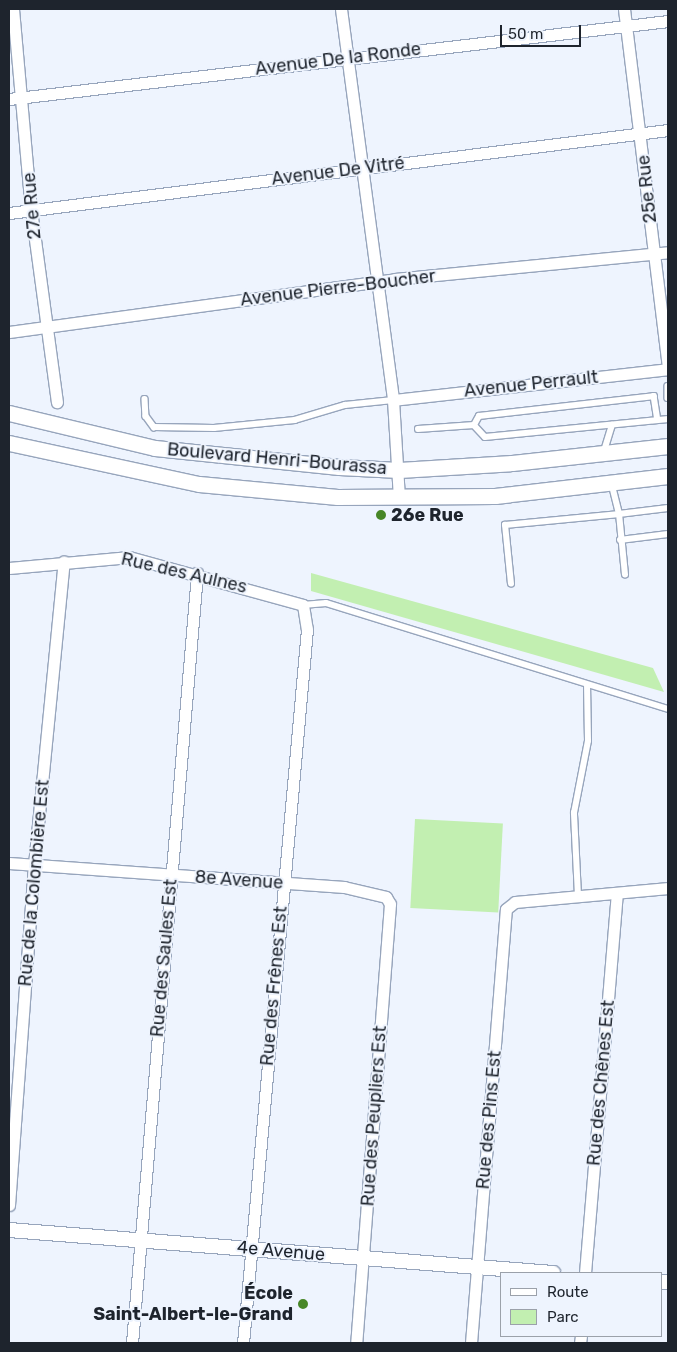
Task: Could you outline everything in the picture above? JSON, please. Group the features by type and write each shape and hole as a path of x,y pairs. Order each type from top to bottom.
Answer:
{"main road":[{"name":"Boulevard Henri-Bourassa","path":"9,413 204,455 399,470 668,446"},
{"name":"Boulevard Henri-Bourassa","path":"9,443 199,484 302,496 400,498 495,496 668,476"}],"street":[{"name":"27e Rue","path":"13,9 24,96 31,210 57,402"},
{"path":"341,9 393,400 400,498"},
{"name":"25e Rue","path":"624,9 641,134 668,369"},
{"name":"Avenue De la Ronde","path":"9,99 348,57 668,21"},
{"name":"Avenue De Vitré","path":"9,213 668,130"},
{"name":"Avenue Pierre-Boucher","path":"9,332 378,282 668,252"},
{"name":"Avenue Perrault","path":"393,400 668,369"},
{"name":"Rue des Aulnes","path":"9,568 128,557 197,573 303,605"},
{"name":"Rue de la Colombière Est","path":"9,1205 34,865 64,562"},
{"name":"Rue des Saules Est","path":"132,1343 197,573"},
{"name":"Rue des Frênes Est","path":"243,1343 307,629 303,605"},
{"name":"8e Avenue","path":"9,863 283,883 380,894"},
{"path":"578,896 668,888"},
{"name":"Rue des Chênes Est","path":"585,1272 617,893"},
{"name":"Rue des Peupliers Est","path":"356,1343 390,904 380,894"},
{"name":"Rue des Pins Est","path":"471,1343 506,909 515,902 578,896"},
{"name":"4e Avenue","path":"9,1230 540,1272"}],"lane":[{"path":"668,386 668,398"},
{"path":"474,426 480,416 654,396 658,420"},
{"path":"145,399 146,416 154,427 214,428 295,420 345,405 393,400"},
{"path":"418,429 474,426 485,437 668,419"},
{"path":"604,453 612,425"},
{"path":"611,483 619,514 620,540 625,575"},
{"path":"511,584 505,526 668,508"},
{"path":"620,540 668,534"},
{"path":"303,605 326,602 587,686 668,709"},
{"path":"578,896 574,813 588,741 587,686"}],"green space":[{"path":"311,573 653,668 664,692 311,591"},
{"path":"415,819 503,824 498,912 410,908"}],"place":[{"name":"26e Rue","path":"381,515"},
{"name":"École Saint-Albert-le-Grand","path":"303,1304"}]}
